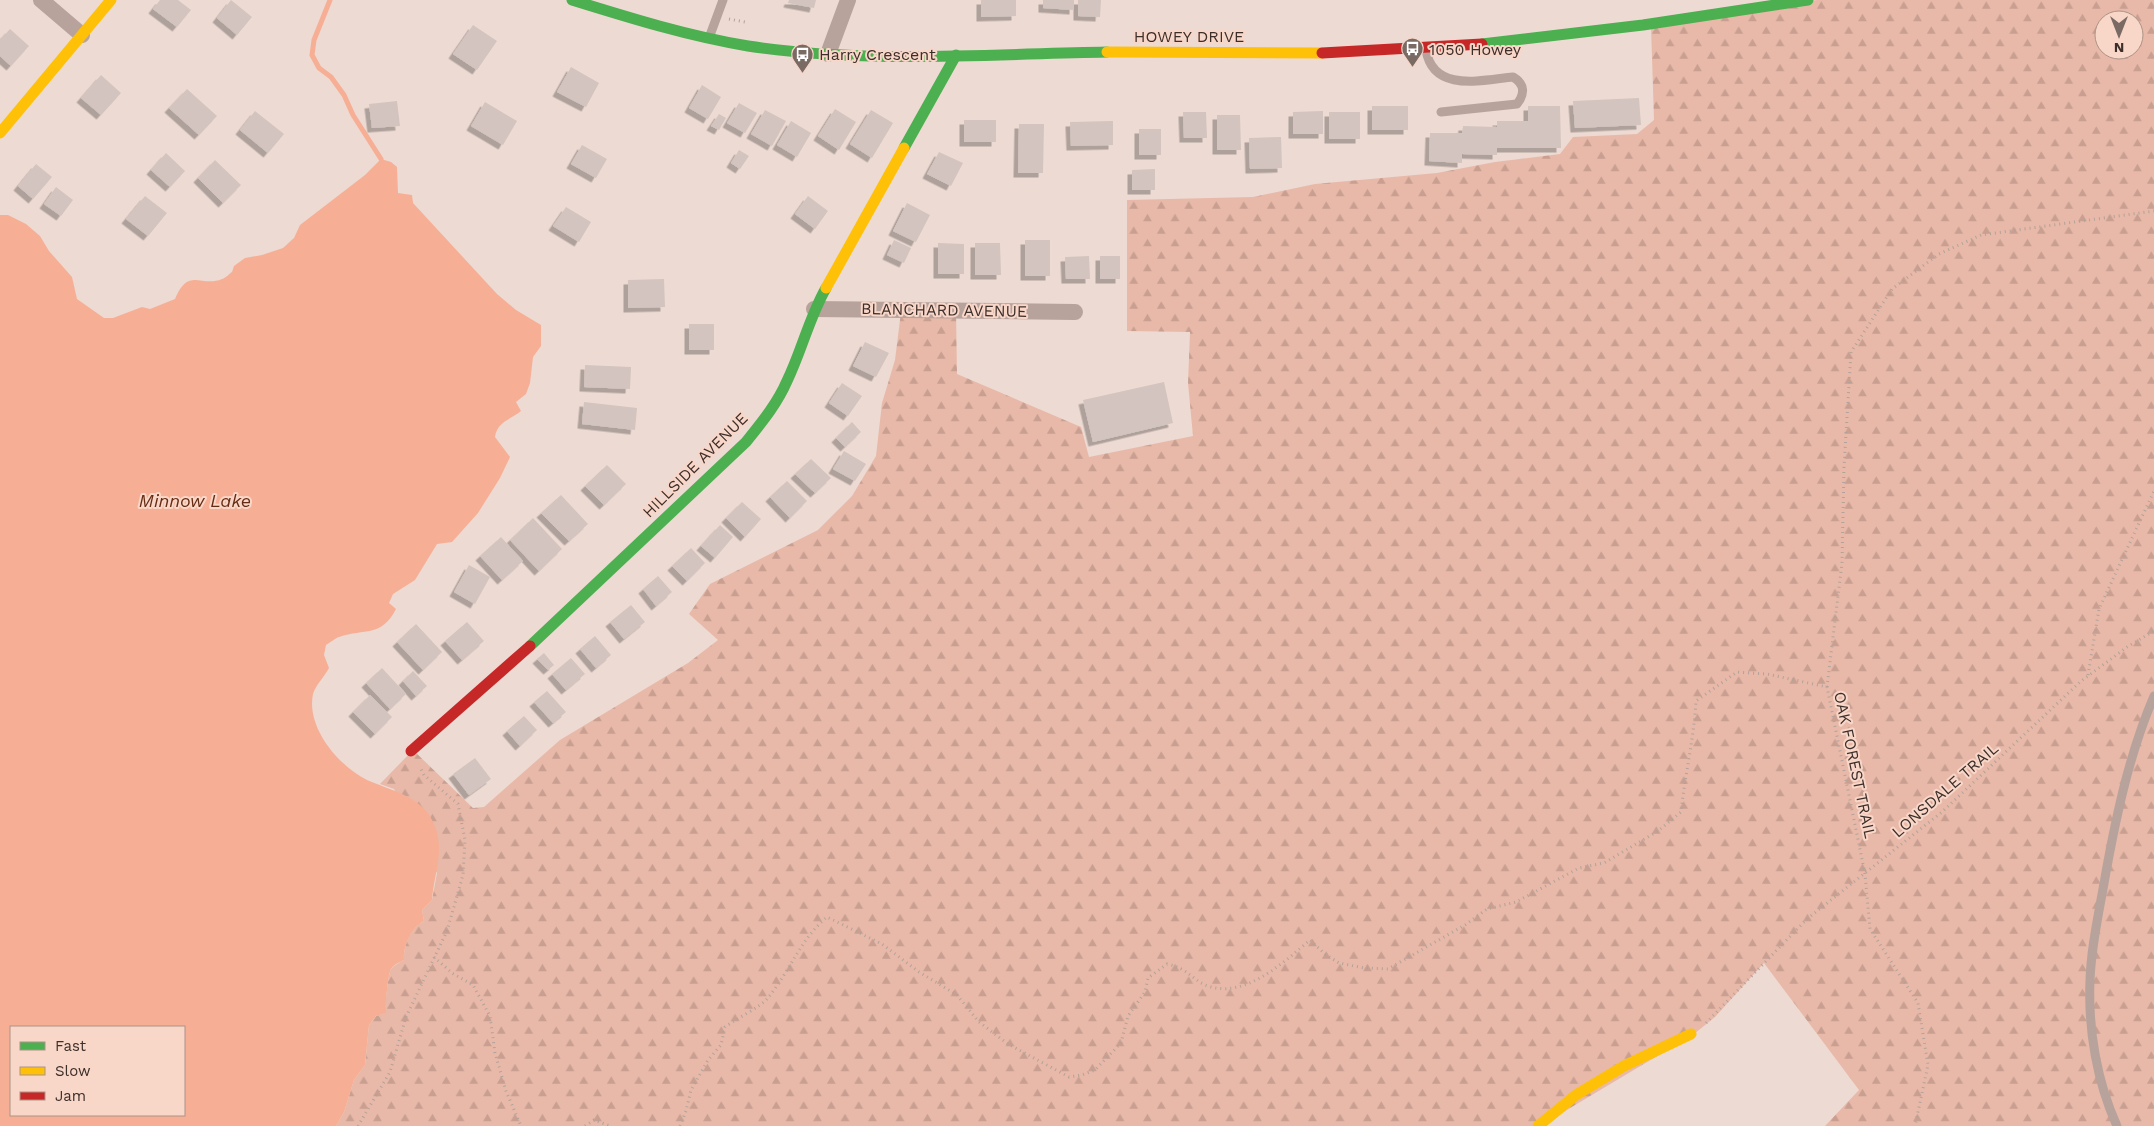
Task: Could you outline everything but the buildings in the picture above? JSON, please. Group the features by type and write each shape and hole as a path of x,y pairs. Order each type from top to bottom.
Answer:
{"street":[{"path":"41,0 82,35"},
{"path":"0,133 112,0"},
{"name":"HOWEY DRIVE","path":"572,0 626,17 709,38 772,49 828,54 896,56 1134,52 1366,52 1426,48 1634,27 1808,0"},
{"path":"828,54 848,0"},
{"name":"HILLSIDE AVENUE","path":"410,751 560,619 746,442 773,408 788,380 814,309 956,55"},
{"name":"BLANCHARD AVENUE","path":"814,309 1075,312"},
{"path":"1538,1126 1576,1095 1624,1066 1691,1034"}],"lane":[{"path":"709,38 723,0"},
{"path":"1426,48 1428,62 1436,72 1446,79 1458,81 1513,78 1520,81 1523,89 1522,98 1517,104 1441,112"},
{"path":"2117,1126 2105,1100 2095,1054 2090,980 2095,935 2115,827 2129,766 2154,696"}],"path":[{"path":"716,17 751,24"},
{"path":"1827,687 1842,563 1844,466 1851,352 1892,289 1939,254 1981,235 2154,211"},
{"path":"2088,676 2099,609 2154,491"},
{"name":"LONSDALE TRAIL","path":"1691,1034 1713,1018 1743,984 1807,919 1942,812 2088,676 2127,647 2154,631"},
{"name":"OAK FOREST TRAIL","path":"680,1126 691,1090 708,1060 721,1045 725,1027 766,1000 800,952 813,928 827,917 882,944 919,972 957,995 979,1022 1008,1044 1069,1077 1095,1070 1121,1043 1128,1016 1144,992 1148,978 1158,969 1168,964 1178,966 1207,986 1228,990 1251,982 1284,962 1310,940 1325,954 1340,963 1364,968 1388,969 1465,925 1487,909 1516,902 1579,868 1604,863 1658,831 1681,812 1686,770 1694,730 1696,701 1738,672 1767,674 1827,687 1864,874 1870,929 1918,1003 1928,1065 1914,1126"},
{"path":"358,1126 390,1072 406,1017 447,931 463,875 465,840 458,804 424,775 410,751"},
{"path":"434,957 452,973 474,985 490,1016 495,1054 506,1091 521,1126"},
{"path":"585,1126 594,1120 610,1126"}],"green space":[{"path":"1817,0 2154,0 2154,1126 1825,1126 1859,1090 1764,963 1715,1017 1694,1034 1540,1126 336,1126 344,1112 354,1080 365,1065 369,1025 376,1016 385,1013 391,969 404,960 405,949 412,932 424,921 422,910 432,900 437,873 394,789 380,784 413,750 473,808 484,807 560,740 688,663 718,640 689,614 710,584 818,530 852,496 876,456 882,403 895,360 901,312 956,312 957,374 1081,427 1089,457 1193,436 1188,383 1190,332 1127,331 1127,200 1253,197 1315,184 1437,173 1495,162 1560,154 1573,137 1637,134 1654,120 1651,26"}],"water":[{"name":"Minnow Lake","path":"381,159 391,162 397,167 398,193 412,195 413,203 497,294 516,310 541,325 541,346 533,357 530,383 526,394 516,402 521,411 501,425 496,432 495,437 510,457 500,478 478,513 452,542 437,544 415,580 393,594 389,603 396,609 384,624 372,630 336,638 326,645 324,655 329,668 313,694 312,707 315,720 327,744 336,756 356,774 404,795 428,813 437,832 439,842 432,900 422,910 424,921 415,928 409,938 404,960 391,969 386,1013 376,1016 369,1025 365,1065 354,1080 344,1112 336,1126 0,1126 0,215 8,215 26,224 40,236 49,251 72,277 77,299 104,318 113,318 142,307 150,309 175,299 185,283 190,281 215,281 223,278 232,272 234,266 245,258 283,248 294,238 300,225 365,175"}],"waterway":[{"path":"330,0 314,40 312,55 319,68 331,77 344,95 353,115 381,159"}],"traffic: fast":[{"path":"572,0 681,32 748,46 793,52 928,57 1107,52"},
{"path":"1482,44 1643,25 1808,0"},
{"path":"904,148 956,55"},
{"path":"530,646 746,442 779,397 826,288"}],"traffic: slow":[{"path":"0,133 111,0"},
{"path":"1107,52 1322,53"},
{"path":"826,288 904,148"},
{"path":"1538,1126 1576,1095 1624,1066 1691,1034"}],"traffic: jam":[{"path":"1322,53 1482,44"},
{"path":"411,751 530,646"}],"place":[{"name":"1050 Howey","path":"1413,68"},
{"name":"Harry Crescent","path":"803,73"}]}
